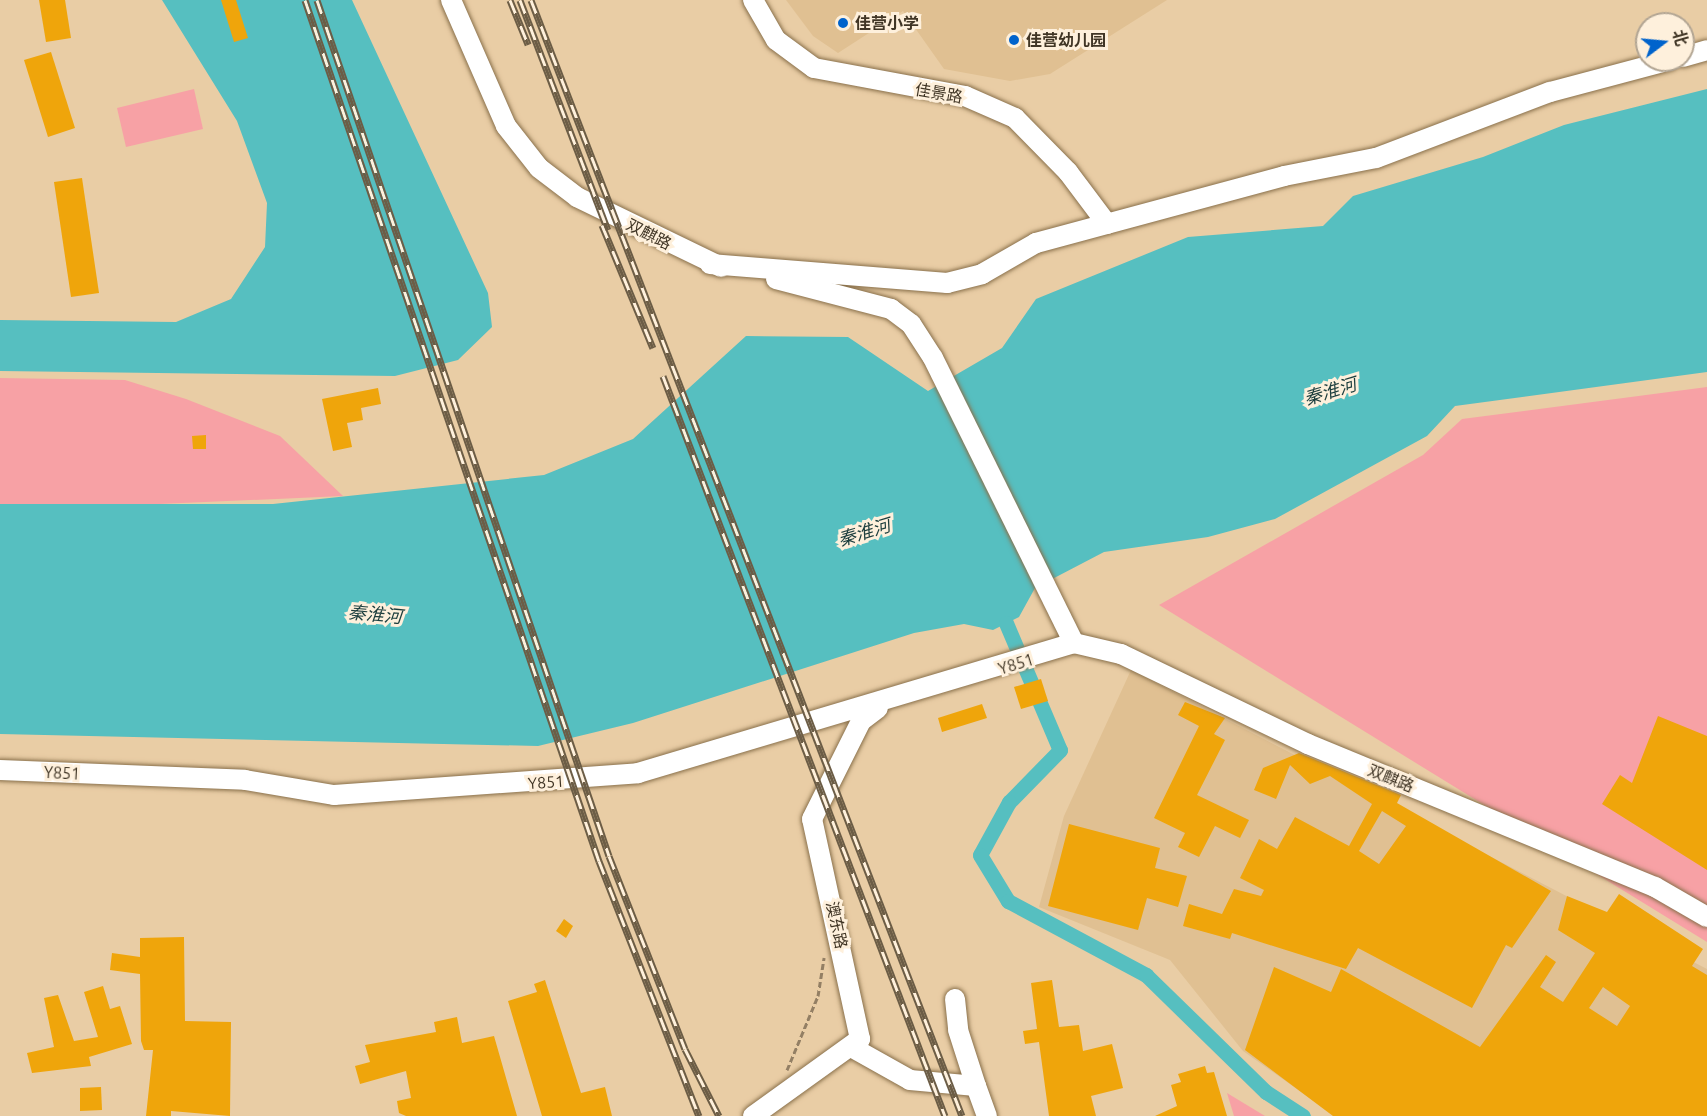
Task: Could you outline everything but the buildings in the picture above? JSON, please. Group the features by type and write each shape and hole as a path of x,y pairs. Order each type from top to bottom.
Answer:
{"street":[{"name":"双麒路","path":"451,0 506,126 539,168 577,197 710,264 891,309 911,324 933,358 1074,643 1121,654 1308,744 1655,887 1707,917"},
{"name":"佳景路","path":"753,0 776,40 814,68 965,96 1015,118 1068,172 1107,224"},
{"path":"710,264 947,283 982,274 1036,243 1284,176 1376,158 1550,92 1635,69"},
{"name":"Y851","path":"0,770 245,780 334,795 560,782 638,772 885,702 1074,643"},
{"name":"澳东路","path":"853,1048 860,1038 812,819 861,721 885,702"},
{"path":"955,999 958,1030 987,1116"},
{"path":"753,1116 853,1048 910,1080 976,1086"}],"path":[{"path":"782,1077 818,996 826,944"}],"shaded area":[{"name":"佳营幼儿园","path":"786,0 1167,0 1050,74 1010,81 944,69 903,11 838,53 813,36"},
{"path":"194,89 203,129 126,147 117,108"},
{"path":"0,378 125,380 186,399 280,436 343,496 0,511"},
{"path":"1707,387 1707,942 1159,605 1423,455 1462,419"},
{"path":"1131,670 1707,969 1707,1116 1335,1116 1243,1051 1170,960 1039,907 1064,816"},
{"path":"1227,1093 1265,1116 1234,1116"}],"water":[{"path":"162,0 352,0 488,293 492,327 458,360 395,376 0,371 0,320 176,322 231,299 265,247 267,203 237,121"},
{"name":"秦淮河","path":"1707,89 1707,372 1455,406 1427,436 1275,519 1208,537 1104,552 1035,588 1019,617 993,630 964,624 914,633 633,723 538,746 0,734 0,504 273,504 544,475 633,439 746,336 848,337 928,391 1002,348 1036,299 1188,237 1323,226 1353,196 1483,157 1564,125"}],"waterway":[{"path":"1006,623 1060,750 1009,802 980,855 1008,901 1146,975 1266,1092 1303,1116"}],"railway":[{"path":"305,0 599,861 699,1116"},
{"path":"317,0 609,856 685,1049 719,1116"},
{"path":"510,0 528,44"},
{"path":"520,0 608,230"},
{"path":"531,0 962,1116"},
{"path":"602,225 653,348"},
{"path":"663,376 945,1116"}],"place":[{"name":"佳营小学","path":"843,23"},
{"name":"佳营幼儿园","path":"1014,40"}]}
